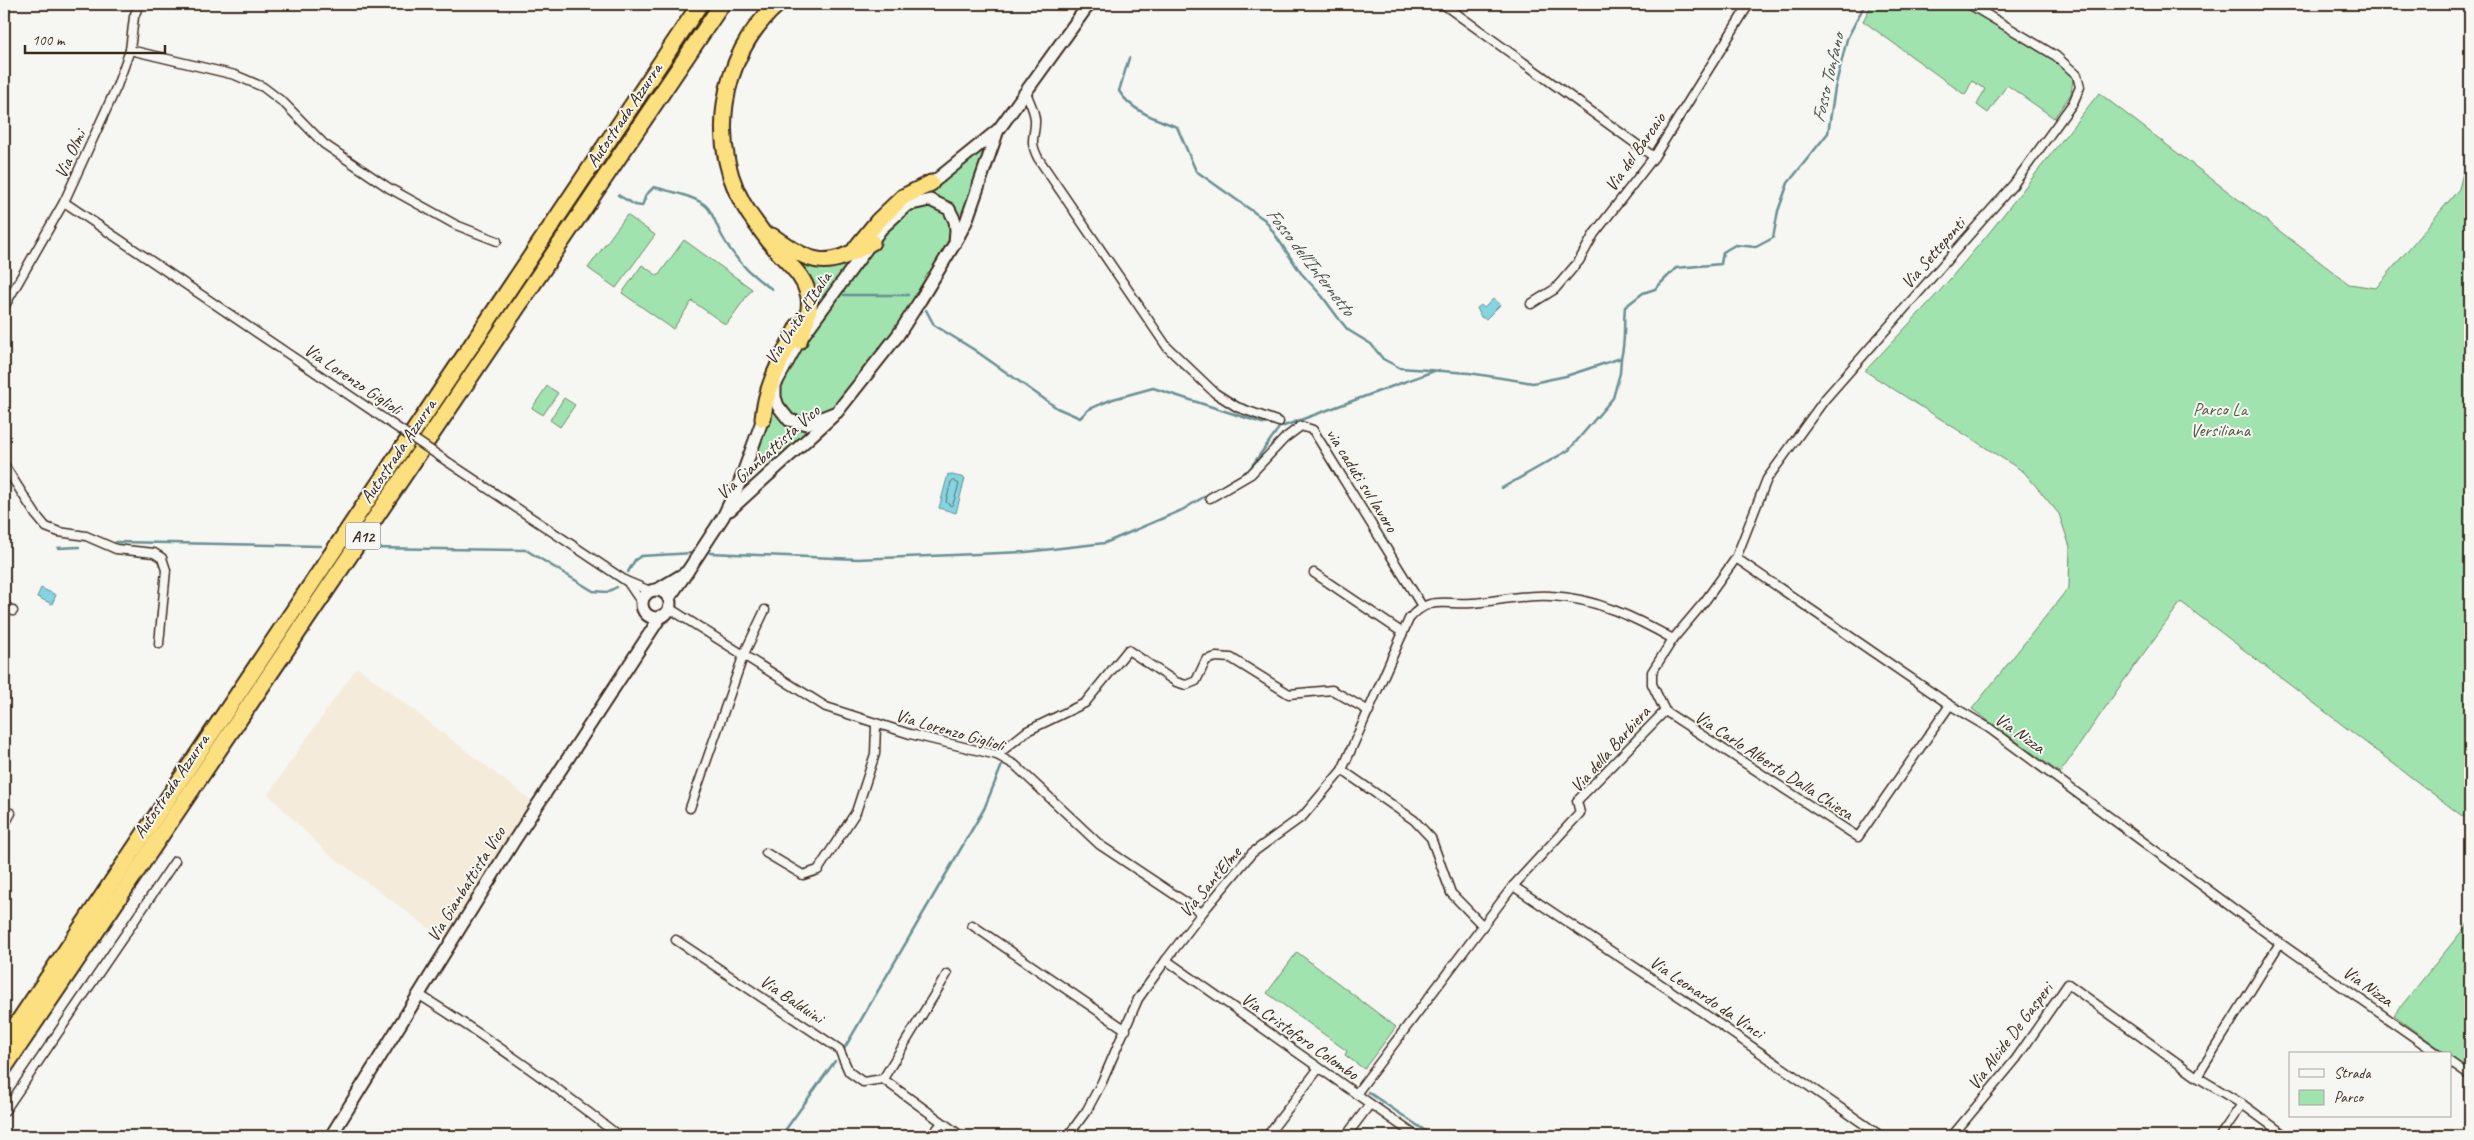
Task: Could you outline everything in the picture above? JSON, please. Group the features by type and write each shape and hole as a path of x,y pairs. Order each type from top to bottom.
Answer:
{"highway":[{"name":"Autostrada Azzurra","path":"4,1043 700,4"},
{"name":"Autostrada Azzurra","path":"4,1068 722,4"},
{"path":"778,4 751,35 736,64 727,93 723,124 724,143 730,173 742,201 774,247 800,276 809,294 810,309 799,341"},
{"path":"851,254 889,210 903,197 931,183"},
{"path":"761,228 790,249 810,259 829,262 851,254 872,242"},
{"path":"761,228 772,254 794,278 803,306 798,325 771,382 763,419"}],"main road":[{"name":"Via Unità d'Italia","path":"999,129 966,222 898,335 837,412 806,424 789,420 778,406 775,397 775,385 799,341 888,222 931,183 999,129 1090,4"},
{"path":"906,205 930,200 945,205 955,221 955,243"},
{"name":"Via Gianbattista Vico","path":"331,1136 512,844 723,517 739,484 775,385"},
{"name":"Via Gianbattista Vico","path":"723,517 837,412"},
{"path":"653,591 664,592 666,608 654,617 648,614 642,603 653,591 687,572"},
{"path":"636,654 648,614"}],"street":[{"name":"Via Olmi","path":"4,307 64,202 117,86 130,50 134,17 139,4"},
{"path":"1443,4 1654,157"},
{"name":"Via del Barcaio","path":"1531,304 1546,296 1567,277 1579,261 1594,234 1654,157 1748,4"},
{"name":"Via Setteponti","path":"1736,558 1767,479 1825,399 2013,185 2073,103 2080,87 2077,75 2056,56 1968,4"},
{"path":"130,50 235,75 262,87 284,103 324,144 382,184 456,225 497,241"},
{"path":"1026,92 1035,121 1031,137 1038,158 1167,347 1215,393 1237,407 1279,422"},
{"name":"Via Lorenzo Giglioli","path":"64,202 626,581 653,591"},
{"name":"via caduti sul lavoro","path":"1210,498 1251,474 1285,438 1301,426 1313,430 1420,607"},
{"path":"4,465 36,515 46,527 59,532 86,536 116,549 154,553 162,558 166,570 159,644"},
{"name":"Via della Barbiera","path":"1356,1094 1513,886 1580,813 1578,801 1665,711 1652,684 1652,672 1673,639 1706,601 1736,558"},
{"name":"Via Nizza","path":"1736,558 1950,705 1989,728 2280,943 2435,1052"},
{"path":"1314,573 1403,633"},
{"name":"Via Lorenzo Giglioli","path":"626,581 642,603"},
{"path":"1420,607 1552,596 1591,603 1625,614 1673,639"},
{"path":"4,605 13,610"},
{"name":"Via Sant'Elme","path":"1068,1136 1096,1095 1138,999 1166,960 1252,853 1303,816 1342,770 1409,619 1420,607"},
{"name":"Via Lorenzo Giglioli","path":"666,608 744,654 826,707 876,725 997,755 1015,765 1100,845 1202,913"},
{"path":"690,808 744,654 766,610"},
{"path":"997,755 1027,731 1085,703 1128,650 1176,682 1186,685 1196,681 1206,660 1216,657 1232,658 1289,694 1332,690 1369,711"},
{"name":"Via Carlo Alberto Dalla Chiesa","path":"1665,711 1858,837 1950,705"},
{"path":"766,853 803,875 818,870 856,812 875,754 876,725"},
{"path":"1342,770 1414,820 1430,838 1451,893 1483,926"},
{"path":"4,826 11,812"},
{"path":"4,1112 176,861"},
{"name":"Via Leonardo da Vinci","path":"1513,886 1683,999 1881,1136"},
{"path":"972,925 1126,1030"},
{"name":"Via Balduini","path":"676,940 839,1048 849,1072 862,1082 882,1079"},
{"path":"2280,943 2198,1077 2242,1104 2286,1136"},
{"name":"Via Cristoforo Colombo","path":"1166,960 1416,1136"},
{"path":"947,974 882,1079 961,1136"},
{"name":"Via Alcide De Gasperi","path":"1952,1136 2016,1059 2068,984 2198,1077"},
{"path":"418,994 492,1040 619,1136"},
{"path":"2452,1063 2470,1076"},
{"path":"1267,1136 1319,1068"},
{"path":"1346,1136 1370,1104"},
{"path":"2220,1136 2242,1104"},
{"path":"931,1136 942,1123"}],"shaded area":[{"path":"357,667 533,802 445,940 326,852 268,794"}],"green space":[{"path":"1872,4 1961,4 2063,66 2073,79 2071,94 2054,118 2007,85 1988,113 1977,105 1985,89 1972,81 1965,95 1863,21"},
{"name":"Parco La Versiliana","path":"2099,93 2349,284 2376,288 2459,189 2470,145 2470,822 2181,602 2060,773 1972,709 2069,587 2070,547 2059,514 2024,472 1865,371 1939,292 1989,233"},
{"path":"986,149 961,221 944,200 924,194"},
{"path":"930,206 941,210 948,216 951,236 900,323 834,405 808,419 801,420 787,413 780,397 780,387 808,337 883,233 907,213"},
{"path":"627,215 655,235 616,288 588,268"},
{"path":"684,240 752,289 726,325 692,301 673,329 622,293 642,265 658,276"},
{"path":"791,256 845,261 850,267 821,306 816,306"},
{"path":"547,386 558,393 543,415 532,408"},
{"path":"773,394 779,413 817,424 771,463 757,451"},
{"path":"564,398 575,405 560,427 550,420"},
{"path":"2470,921 2470,1071 2452,1058 2452,1052 2444,1052 2394,1015"},
{"path":"1297,952 1396,1027 1364,1069 1345,1055 1347,1051 1267,993"}],"water":[{"path":"1494,298 1500,305 1486,319 1481,317 1477,308 1481,305 1484,308"},
{"path":"948,474 965,478 956,513 939,508"},
{"path":"41,588 56,595 52,604 37,597"}],"waterway":[{"name":"Fosso Tonfano","path":"1129,58 1119,91 1124,98 1145,114 1177,127 1196,171 1265,220 1301,273 1322,296 1348,330 1371,344 1383,359 1400,368 1469,373 1533,383 1566,376 1621,358 1625,307 1643,293 1655,289 1676,268 1721,264 1723,252 1735,245 1756,247 1773,238 1778,211 1788,183 1828,133 1835,88 1847,39 1865,4"},
{"path":"618,195 635,205 642,206 646,195 654,187 683,195 704,204 710,211 722,236 738,259 750,272 772,289"},
{"path":"844,295 908,295"},
{"path":"926,310 934,325 973,349 1057,408 1080,418 1089,409 1113,399 1153,388 1262,423 1284,426 1434,371"},
{"path":"1502,488 1569,450 1613,398 1620,373 1621,358"},
{"path":"710,553 858,559 1026,552 1105,543 1182,510 1249,470 1281,425"},
{"path":"116,542 321,546"},
{"path":"58,548 79,547"},
{"path":"365,548 526,550 593,591 607,592 617,587"},
{"path":"628,572 635,560 641,556 693,553"},
{"path":"844,1049 984,809 1002,765"},
{"path":"781,1136 835,1061"},
{"path":"1368,1092 1433,1136"}],"water label":[{"name":"Fosso dell'Infernetto","path":"1311,261"}]}
